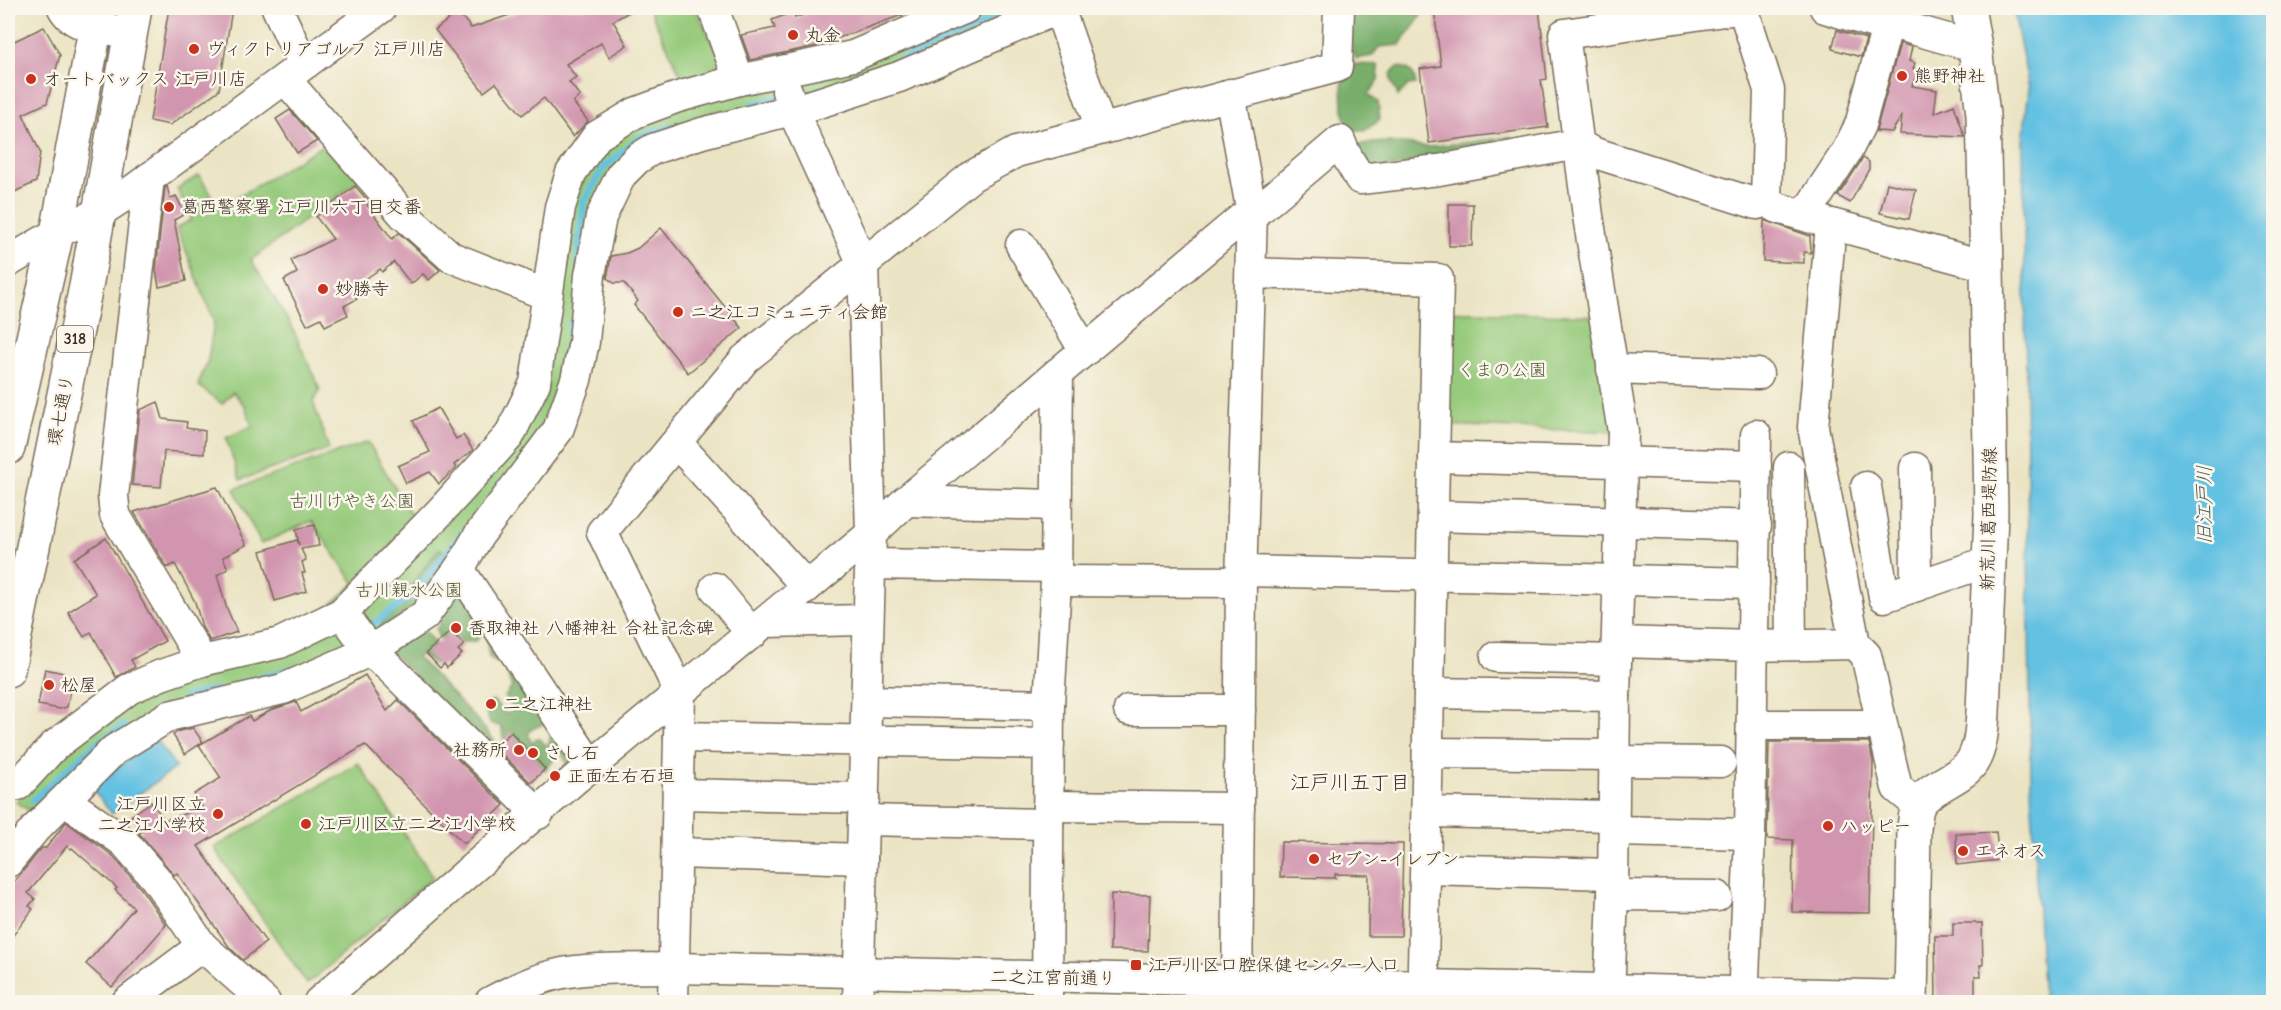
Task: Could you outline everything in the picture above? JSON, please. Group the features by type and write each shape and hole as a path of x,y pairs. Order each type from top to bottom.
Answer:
{"main road":[{"name":"新荒川葛西堤防線","path":"1918,804 1966,769 1973,760 1983,712 1991,514 1987,266 1983,115 1968,8"},
{"name":"318","path":"8,448 57,233 97,17"},
{"name":"環七通り","path":"8,670 100,212 133,20"},
{"path":"1911,999 1914,829 1918,804"}],"street":[{"path":"63,8 76,23 97,17 133,20"},
{"path":"277,8 296,49 295,71 403,214 451,257 547,295"},
{"path":"8,262 57,233 100,212 381,8"},
{"path":"712,8 739,80"},
{"path":"8,787 18,785 54,746 129,689 161,675 202,661 280,643 357,633 424,616 459,569 479,535 558,430 576,380 584,342 590,275 601,217 621,175 637,159 653,149 898,77 1060,8 1101,129"},
{"path":"674,1002 680,693 602,532 745,359 972,176 1016,152 1337,67 1339,8"},
{"path":"1606,996 1614,823 1615,696 1623,432 1577,144 1563,21 1742,8 1769,90 1766,201"},
{"path":"1825,8 1887,27 1895,24 1975,46"},
{"path":"8,862 35,830 114,750 169,716 283,689 357,633 438,514 509,436 535,383 560,207 571,173 597,136 635,113 678,97 739,80 853,56 957,9"},
{"path":"1887,27 1860,125 1818,220 1813,427 1855,644 1866,655 1897,788 1918,804"},
{"path":"782,71 792,109 863,264 871,534 858,1002"},
{"path":"1230,94 1252,213 1242,577 1237,992"},
{"path":"319,1002 591,766 871,534 906,501 1242,218 1252,213 1340,141 1360,178 1439,170 1577,144 1592,152 1757,204 1766,201 1778,208 1818,220 1987,266"},
{"path":"149,178 113,496 116,515 202,661"},
{"path":"560,207 601,217"},
{"path":"1021,245 1084,351"},
{"path":"1251,273 1438,279 1423,967 1428,994"},
{"path":"1612,369 1758,374"},
{"path":"1047,990 1049,705 1056,574 1058,373"},
{"path":"1744,997 1750,834 1756,435"},
{"path":"677,443 807,587"},
{"path":"1434,457 1756,466"},
{"path":"1789,467 1791,645"},
{"path":"1915,468 1916,586"},
{"path":"1866,487 1884,597 1975,566 1990,564"},
{"path":"906,501 1056,505"},
{"path":"1433,516 1756,526"},
{"path":"870,564 1056,574 1242,577 1432,576 1754,583"},
{"path":"459,569 591,766"},
{"path":"715,588 758,628 868,620"},
{"path":"357,633 538,814"},
{"path":"1496,657 1855,644"},
{"path":"1430,693 1615,696"},
{"path":"867,701 1049,705"},
{"path":"1129,710 1240,711"},
{"path":"1752,725 1882,725"},
{"path":"679,737 1049,744"},
{"path":"1428,753 1721,762"},
{"path":"678,794 863,809 1048,814 1239,808"},
{"path":"66,801 124,842 156,879 202,946 265,1002"},
{"path":"1427,812 1750,834"},
{"path":"676,854 862,859"},
{"path":"1426,869 1612,884 1717,896"},
{"path":"127,1002 202,946"},
{"name":"二之江宮前通り","path":"490,1002 526,984 555,975 591,970 674,968 859,973 1047,990 1911,999"}],"green space":[{"path":"649,8 695,8 725,68 684,82"},
{"name":"古川親水公園","path":"990,8 1044,8 956,47 633,157 573,378 488,514 363,648 168,710 38,816 16,802 90,729 144,691 278,652 516,439 565,219 603,140 653,116 946,26"},
{"path":"1336,8 1423,8 1419,19 1400,45 1379,47 1372,56 1356,59"},
{"path":"1355,64 1378,65 1379,80 1368,95 1378,102 1380,120 1364,131 1349,129 1343,110 1342,82"},
{"path":"1398,67 1411,71 1416,84 1408,85 1398,96 1391,81 1391,74"},
{"path":"1510,137 1515,143 1366,172 1353,152 1358,144 1388,142 1428,147"},
{"path":"328,142 359,180 251,260 292,327 320,390 313,402 329,449 240,480 226,438 252,426 245,406 233,392 222,404 198,385 208,360 214,322 177,228 192,219 177,189 199,175 220,208"},
{"name":"くまの公園","path":"1441,311 1598,316 1615,432 1441,425"},
{"name":"古川けやき公園","path":"368,442 414,520 355,584 311,521 261,544 234,489"},
{"path":"439,549 467,559 584,761 571,771 561,752 548,745 551,735 545,723 532,729 528,734 532,743 537,738 549,751 553,761 545,770 510,749 502,735 502,727 490,723 484,709 493,700 506,714 515,710 505,697 512,687 507,674 508,667 504,664 504,659 495,662 489,657 485,629 479,630 478,640 468,642 439,638 436,629 440,625 439,616 419,624 435,644 430,650 440,663 435,664 420,654 417,657 497,744 493,751 378,640 380,626"},
{"path":"358,763 433,877 307,984 214,848"}],"water":[{"name":"旧江戸川","path":"2013,8 2273,8 2273,1002 2043,1002 2031,789 2023,140 2029,88"},
{"path":"156,739 176,767 112,814 91,787"}],"building":[{"name":"ヴィクトリアゴルフ 江戸川店","path":"169,8 232,9 219,90 170,125 150,121"},
{"path":"530,8 636,8 613,21 627,45 609,57 601,43 566,64 576,77 569,82 580,96 573,102 588,121 573,137 544,98 522,115 496,83 484,92 435,30 458,12 471,28"},
{"path":"821,8 916,8 916,10 816,46 750,60 741,35 775,28 772,20 793,12 795,18"},
{"path":"1434,8 1539,8 1547,79 1541,80 1548,127 1429,143 1420,69 1441,66"},
{"name":"オートバックス 江戸川店","path":"44,27 60,55 47,103 23,114 40,152 36,182 8,195 8,44"},
{"path":"1837,30 1866,39 1861,57 1832,49"},
{"path":"1900,43 1912,47 1909,61 1915,63 1913,69 1917,71 1912,86 1937,90 1934,113 1954,105 1965,137 1900,134 1902,115 1892,132 1876,131"},
{"path":"290,110 317,141 297,153 276,119"},
{"path":"1863,158 1869,162 1869,169 1850,203 1838,196"},
{"path":"1887,183 1916,190 1909,219 1880,213"},
{"path":"167,186 170,199 176,196 185,214 174,220 186,281 159,287 156,270"},
{"path":"355,186 370,203 367,205 392,239 399,233 440,270 429,280 423,274 411,284 394,262 382,272 380,269 352,288 357,299 344,306 348,315 325,326 321,318 307,325 284,280 297,273 291,260 333,239 316,217"},
{"path":"1449,204 1473,204 1472,246 1449,246"},
{"path":"1764,220 1810,236 1811,253 1804,252 1804,263 1763,261"},
{"path":"661,228 742,328 688,373 634,305 638,301 624,283 614,283 607,278 611,256 638,248"},
{"path":"158,402 163,419 187,422 186,428 205,431 204,454 164,451 161,487 132,485 140,410"},
{"path":"438,408 456,439 463,435 473,450 454,465 456,468 439,484 430,472 406,483 398,466 430,452 413,421"},
{"path":"217,487 246,545 223,557 228,569 217,575 237,632 210,641 202,627 195,602 175,564 167,568 134,512"},
{"path":"315,525 319,546 301,549 306,560 302,562 305,573 302,573 307,591 275,601 261,551 297,540 299,545 296,529"},
{"path":"106,538 165,641 131,660 135,667 116,677 91,632 84,637 68,612 96,594 74,559"},
{"path":"451,631 464,645 458,650 462,654 447,668 444,664 440,668 426,653"},
{"path":"45,669 64,673 63,679 71,687 67,707 60,709 38,705"},
{"name":"江戸川区立 二之江小学校","path":"365,675 387,711 398,700 504,805 464,844 365,745 198,846 266,942 243,960 230,948 177,873 174,875 139,833 143,831 131,816 151,802 165,820 203,808 194,794 221,778 199,745 249,716 252,721 271,710 296,702 301,712"},
{"path":"193,728 203,742 185,754 173,735"},
{"path":"511,732 545,769 531,783 495,747"},
{"path":"1769,742 1869,742 1873,761 1870,913 1792,912 1793,840 1767,839"},
{"path":"66,822 112,855 142,890 166,925 112,987 86,964 134,908 115,890 117,888 72,848 67,846 28,893 35,899 29,906 33,909 8,942 8,889 42,848 46,848"},
{"path":"1996,832 1999,860 1957,865 1956,834"},
{"path":"1281,842 1403,844 1401,936 1368,936 1369,875 1335,874 1335,878 1280,877"},
{"path":"1111,894 1150,895 1148,951 1110,950"},
{"path":"1953,923 1982,923 1981,976 1975,976 1975,999 1936,1002 1935,936 1953,936"}],"waterway":[{"path":"876,70 1021,8"},
{"path":"752,105 779,98"},
{"path":"578,261 584,201 604,167 642,136 672,127"},
{"path":"568,351 571,323"},
{"path":"365,630 411,596 465,531"},
{"path":"240,684 296,668"},
{"path":"185,698 215,690"},
{"path":"33,800 98,742 124,726"}],"place":[{"name":"丸金","path":"793,35"},
{"name":"ヴィクトリアゴルフ 江戸川店","path":"194,49"},
{"name":"熊野神社","path":"1902,76"},
{"name":"オートバックス 江戸川店","path":"31,79"},
{"name":"葛西警察署 江戸川六丁目交番","path":"169,207"},
{"name":"妙勝寺","path":"323,289"},
{"name":"ニ之江コミュニティ会館","path":"678,312"},
{"name":"香取神社 八幡神社 合社記念碑","path":"456,628"},
{"name":"松屋","path":"49,685"},
{"name":"二之江神社","path":"491,704"},
{"name":"社務所","path":"519,750"},
{"name":"さし石","path":"533,753"},
{"name":"正面左右石垣","path":"555,776"},
{"name":"江戸川区立 二之江小学校","path":"218,814"},
{"name":"江戸川区立二之江小学校","path":"306,824"},
{"name":"ハッピー","path":"1828,826"},
{"name":"エネオス","path":"1963,851"},
{"name":"セブン-イレブン","path":"1314,859"},
{"name":"江戸川区口腔保健センター入口","path":"1136,965"}],"district":[{"name":"江戸川五丁目","path":"1350,782"}]}
